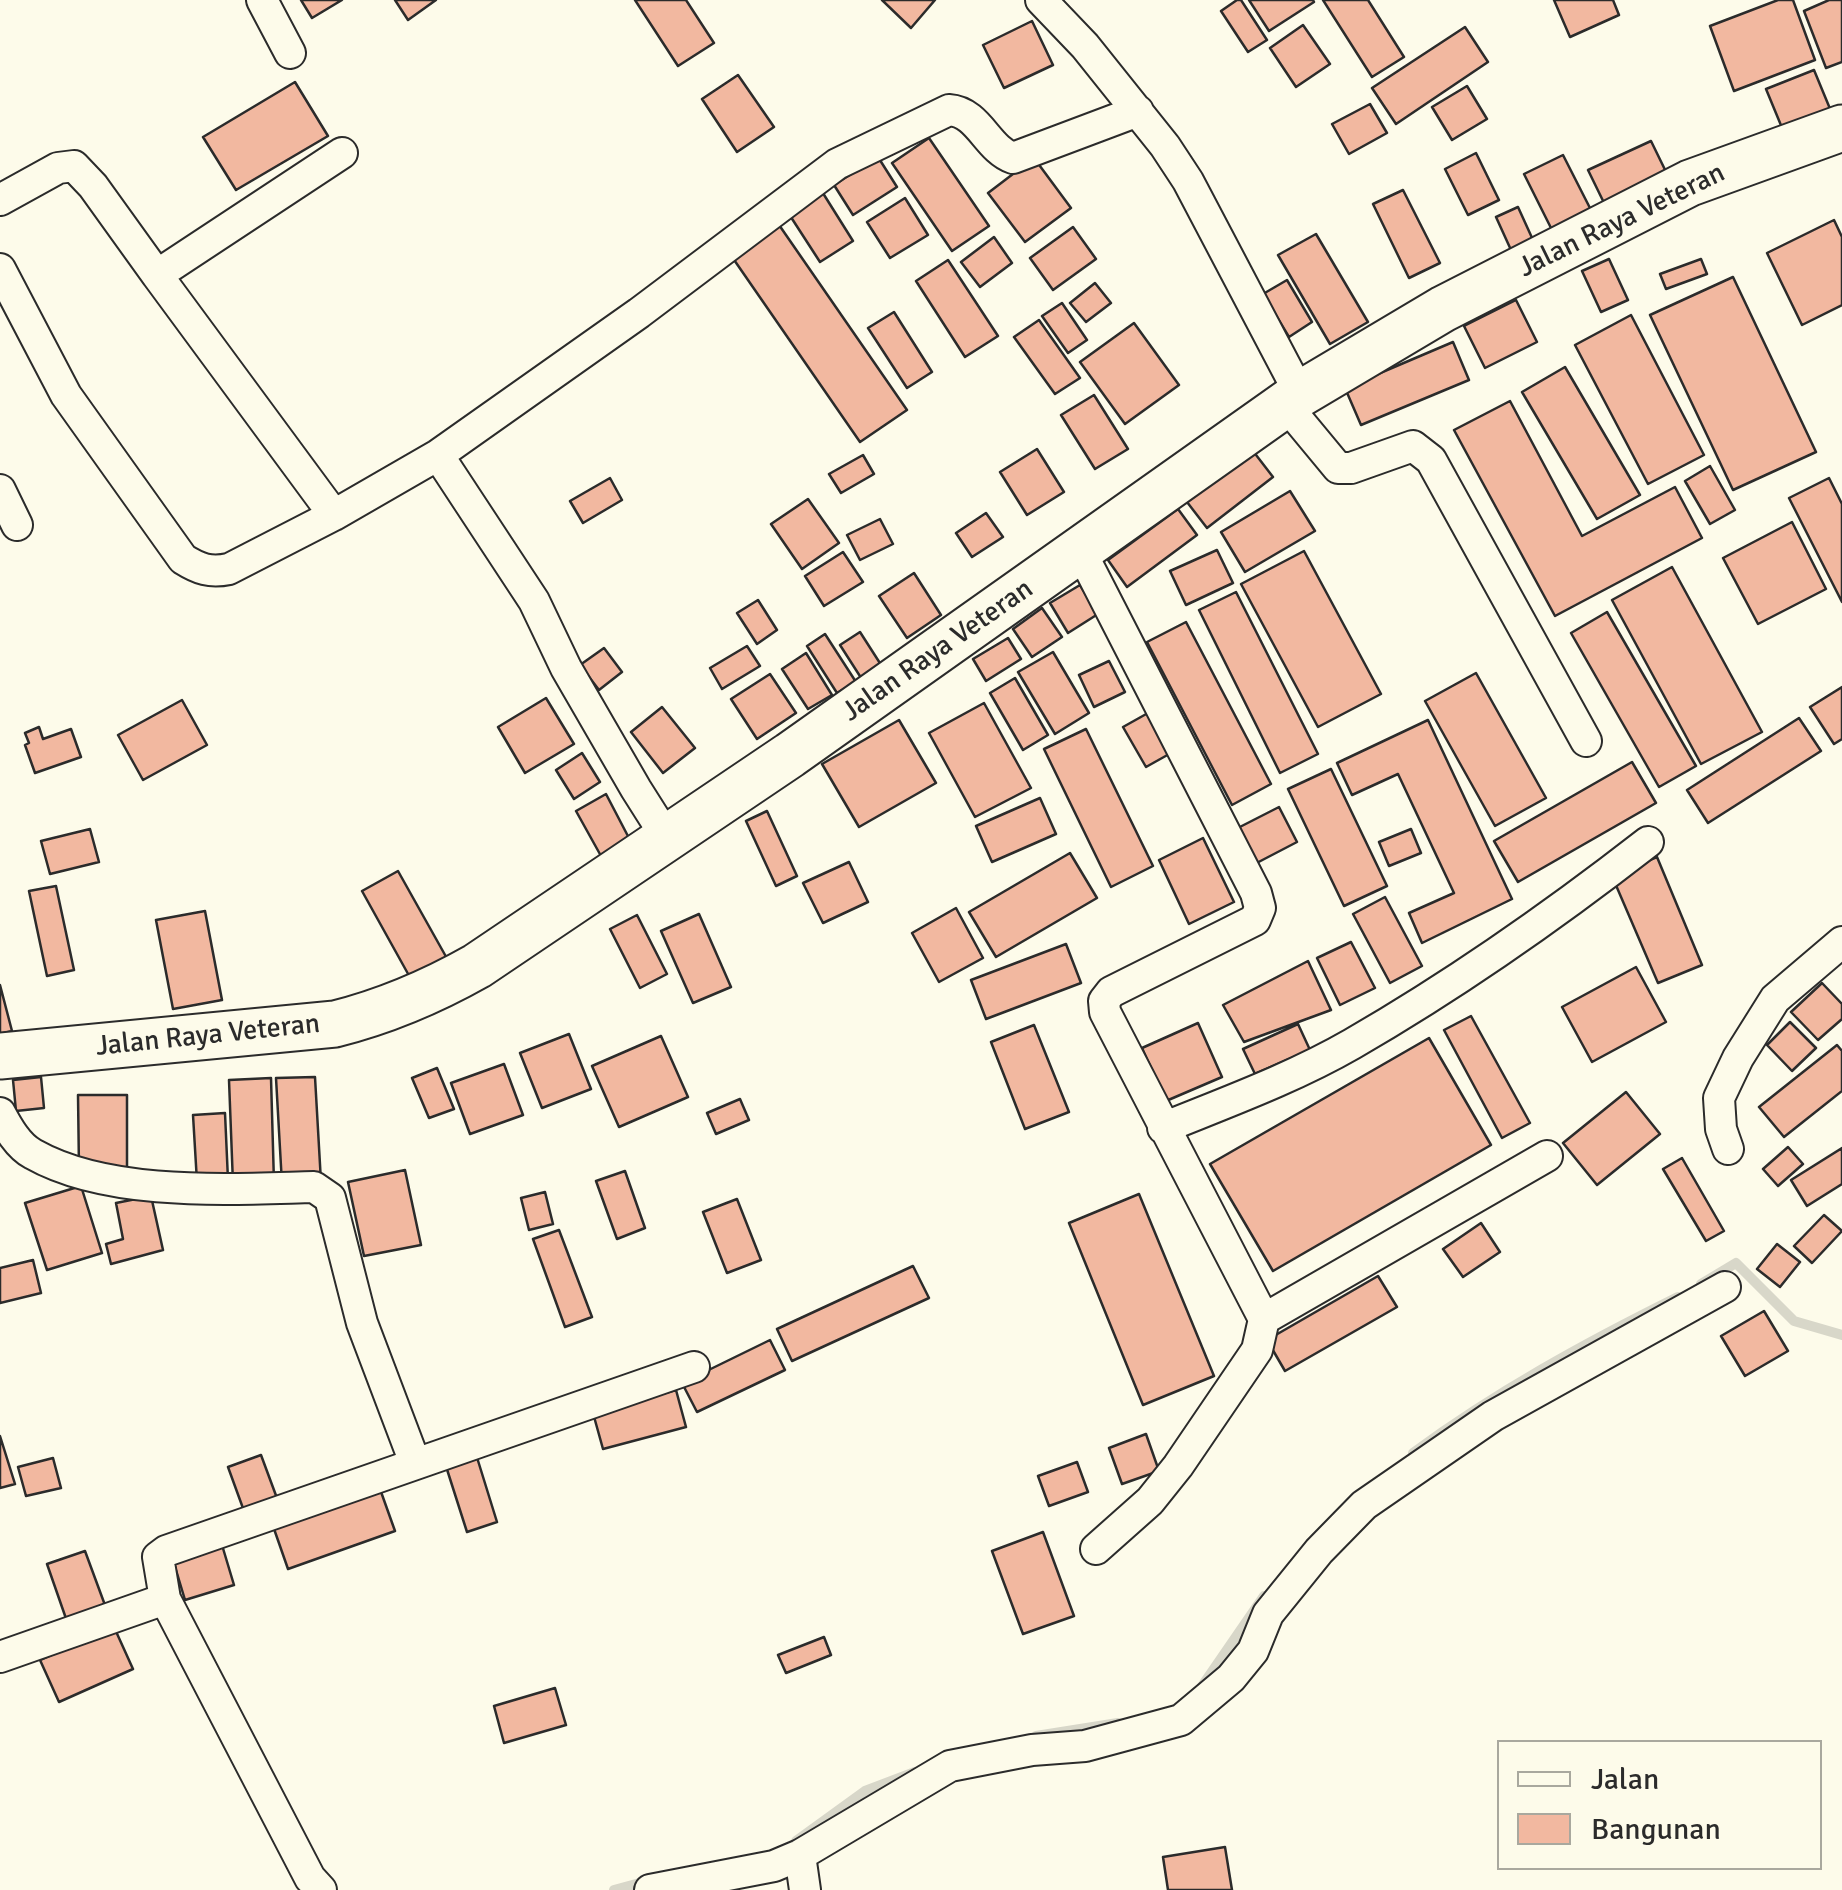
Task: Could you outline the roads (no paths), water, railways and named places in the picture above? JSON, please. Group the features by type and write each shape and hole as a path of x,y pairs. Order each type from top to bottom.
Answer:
{"street":[{"path":"262,0 290,53"},
{"path":"1041,0 1068,26 1138,112 1188,181 1292,399 1329,462 1338,468 1351,468 1413,446 1431,460 1586,741"},
{"path":"0,268 66,396 182,559 214,572 230,569 334,515 438,455 639,313 837,164 949,110 967,115 1000,151 1013,158 1138,112"},
{"name":"Jalan Raya Veteran","path":"0,1056 335,1024 381,1012 432,991 477,966 668,838 1292,399 1443,309 1690,183 1842,128"},
{"path":"157,275 342,153"},
{"path":"0,200 58,168 74,166 93,186 334,515"},
{"path":"438,455 534,601 566,668 668,838"},
{"path":"0,490 17,525"},
{"path":"1080,550 1260,908 1254,920 1111,992 1104,1001 1105,1012 1264,1319 1257,1350 1178,1466 1150,1501 1096,1549"},
{"path":"1164,1128 1349,1046 1537,928 1648,842"},
{"path":"1728,1150 1721,1129 1719,1098 1738,1058 1774,999 1842,942"},
{"path":"0,1113 11,1134 31,1153 77,1172 194,1189 314,1187 322,1191 330,1198 362,1324 415,1463"},
{"path":"1264,1319 1547,1156"},
{"path":"650,1890 774,1866 802,1869 950,1766 1032,1750 1086,1746 1182,1720 1231,1678 1253,1651 1268,1614 1364,1505 1492,1416 1724,1287"},
{"path":"321,1890 310,1878 165,1599 157,1559 166,1551 694,1367"},
{"path":"0,1657 165,1599"}],"waterway":[{"path":"1701,1284 1736,1263 1794,1321 1842,1335"},
{"path":"1413,1453 1542,1369 1678,1297"},
{"path":"1200,1689 1264,1596"},
{"path":"1036,1736 1118,1723"},
{"path":"796,1841 865,1791 915,1772"},
{"path":"614,1890 647,1881"}]}
